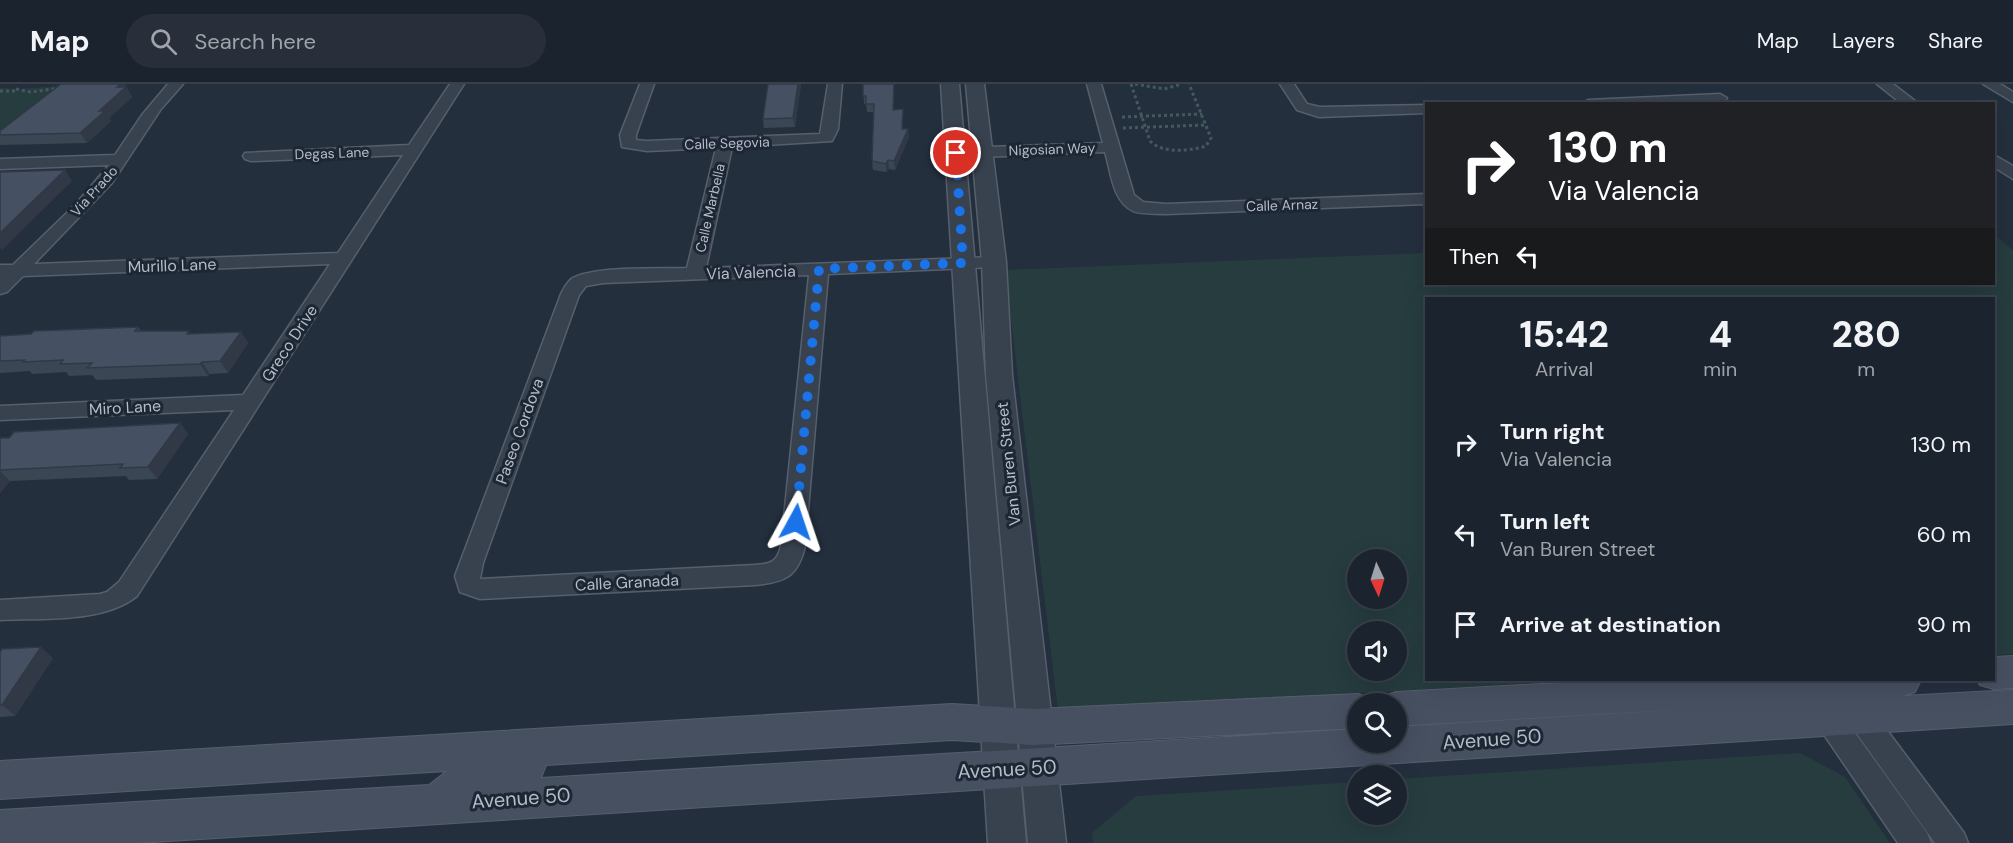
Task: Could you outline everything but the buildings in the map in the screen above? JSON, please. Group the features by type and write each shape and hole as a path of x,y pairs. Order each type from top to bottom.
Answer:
{"main road":[{"path":"1995,673 2013,672"},
{"name":"Avenue 50","path":"0,831 1020,768 1833,701 1898,681"},
{"name":"Avenue 50","path":"1407,709 1833,701 2013,707"},
{"path":"0,780 959,722 1016,726 1347,711"},
{"path":"84,775 133,788 405,773 424,784 439,803 466,781 494,768 657,759 773,733"}],"street":[{"name":"Via Prado","path":"0,288 8,271 79,210 121,160 151,111 176,84"},
{"name":"Greco Drive","path":"0,610 100,604 116,599 128,589 457,84"},
{"name":"Calle Segovia","path":"647,84 628,135 628,144 725,143 826,138 830,129 835,84"},
{"name":"Van Buren Street","path":"950,84 955,147 999,375 1020,768 1047,843"},
{"name":"Van Buren Street","path":"975,84 982,146 979,263"},
{"path":"1094,84 1110,141"},
{"path":"1287,84 1298,102 1310,110 1332,112 1425,109"},
{"path":"1703,84 1723,101"},
{"path":"1884,84 1909,102"},
{"path":"1990,84 2013,98"},
{"path":"1678,102 1723,101"},
{"name":"Nigosian Way","path":"955,147 1110,141"},
{"name":"Calle Arnaz","path":"1110,141 1126,197 1138,207 1158,209 1425,199"},
{"name":"Calle Marbella","path":"695,274 725,143"},
{"name":"Degas Lane","path":"251,156 414,150"},
{"path":"0,164 121,160"},
{"path":"1995,161 2013,174"},
{"name":"Murillo Lane","path":"8,271 344,258"},
{"name":"Via Valencia","path":"580,281 597,278 979,263"},
{"name":"Calle Granada","path":"469,585 480,589 533,587 755,575 772,573 785,568 791,559 793,546 819,269"},
{"name":"Paseo Cordova","path":"469,585 467,576 475,552 570,294 580,281"},
{"name":"Miro Lane","path":"0,413 251,402"},
{"path":"1833,701 1916,843"},
{"path":"1833,701 1953,843"},
{"name":"Van Buren Street","path":"1007,843 1020,768"}],"path":[{"path":"1,89 45,91 65,84"},
{"path":"1132,84 1145,88 1164,89 1182,84"},
{"path":"1132,84 1150,141 1161,148 1185,150 1199,148 1210,142 1206,125 1189,84"},
{"path":"1,89 9,88"},
{"path":"16,89 20,91"},
{"path":"1141,116 1202,114"},
{"path":"1145,127 1206,125"}],"green space":[{"path":"72,85 0,144 0,88 20,89"},
{"path":"1995,236 2013,250 2013,654 1995,655 1995,297 1425,297 1425,681 1565,681 1058,711 1005,270 1425,253 1425,285 1995,285"},
{"path":"1800,753 1845,777 1890,843 1093,843 1092,833 1136,796 1347,783 1347,825 1407,825 1407,778"}],"route":[{"path":"796,522 819,269 963,263 956,153"}]}
